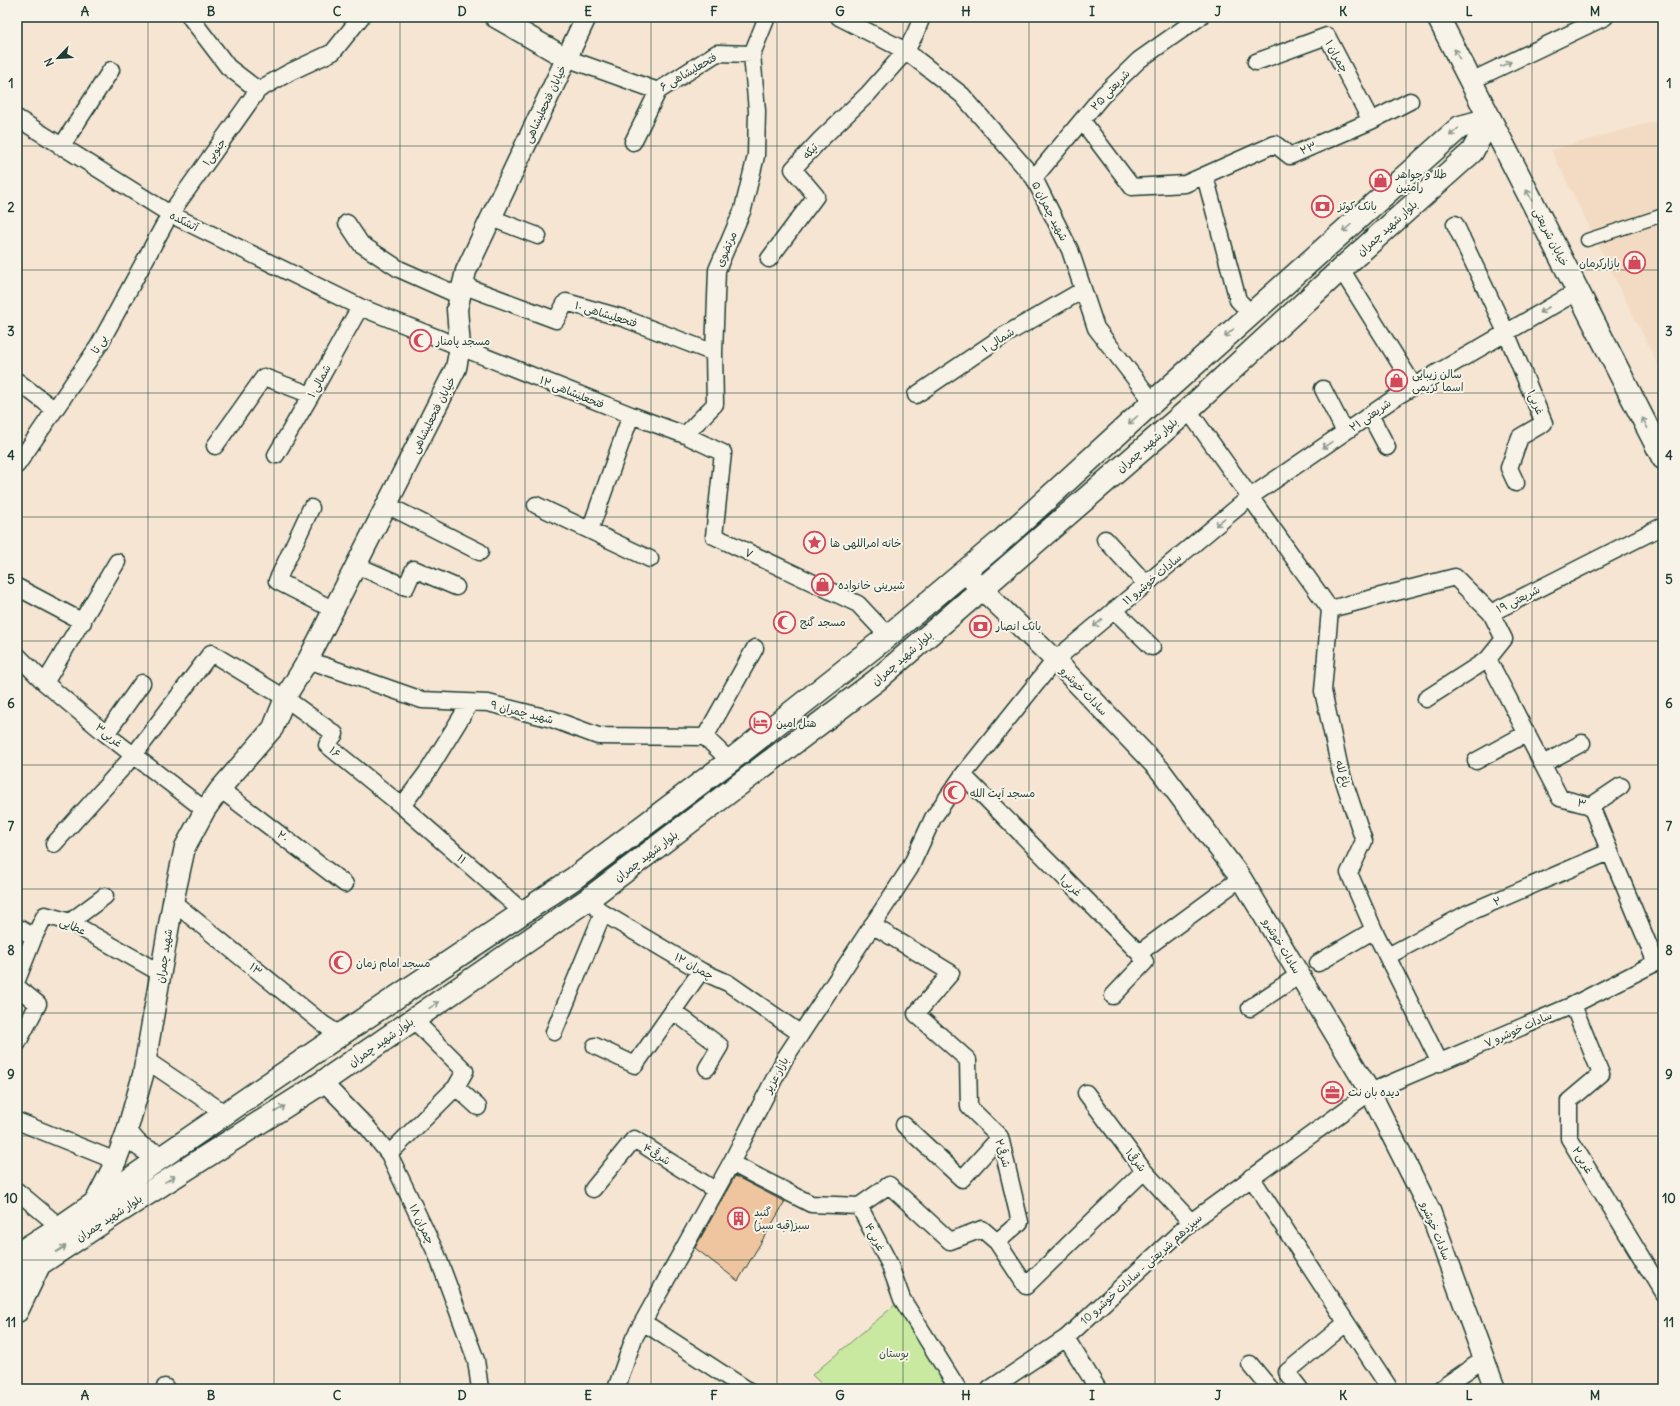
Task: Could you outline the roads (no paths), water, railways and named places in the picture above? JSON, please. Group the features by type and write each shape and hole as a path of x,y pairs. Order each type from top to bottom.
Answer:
{"main road":[{"name":"خیابان شریعتی","path":"1438,17 1663,458"},
{"name":"بلوار شهید چمران","path":"17,1254 60,1227 340,1035 574,879 730,762 888,636 1001,541 1153,402 1460,127 1490,119"},
{"name":"بلوار شهید چمران","path":"17,1279 323,1082 413,1019 595,907 877,680 1188,410 1472,152 1490,119"},
{"path":"1313,259 1335,275"},
{"path":"574,879 595,907"},
{"path":"17,1311 40,1263"}],"street":[{"path":"190,17 228,67 258,90 290,72 333,52 361,17"},
{"path":"495,17 566,58"},
{"name":"خیابان فتحعلیشاهی","path":"220,789 273,728 285,698 308,660 334,610 456,368 460,347 457,309 466,271 586,17"},
{"path":"752,54 767,17"},
{"name":"شهید چمران ۵","path":"840,17 906,50 962,95 1034,178 1070,250 1096,328 1153,402"},
{"path":"906,50 922,17"},
{"name":"شریعتی ۲۵","path":"1034,178 1083,122 1102,96 1139,60 1200,17"},
{"path":"1471,81 1605,17"},
{"name":"چمران ۱","path":"1256,62 1327,36 1371,121"},
{"name":"تیکه","path":"769,259 816,196 793,169 822,138 868,94 906,50"},
{"name":"فتحعلیشاهی ۶","path":"566,58 658,91 717,53 752,54"},
{"name":"مرتضوی","path":"685,435 715,404 714,353 717,270 743,210 756,156 757,111 752,54"},
{"path":"61,147 111,70"},
{"name":"جنوبی۱","path":"170,214 258,90"},
{"path":"633,142 658,91"},
{"name":"۲۳","path":"1083,122 1132,187 1185,184 1275,144 1290,156 1371,121 1410,101"},
{"name":"آتشکده","path":"17,118 170,214 360,307 460,347"},
{"path":"1204,176 1238,300 1251,314"},
{"name":"بی تا","path":"17,465 99,345 170,214"},
{"path":"1587,240 1663,215"},
{"path":"491,218 538,236"},
{"path":"347,223 361,244 399,269 461,290"},
{"path":"1455,224 1506,332"},
{"path":"1335,275 1414,386"},
{"name":"فتحعلیشاهی ۱۰","path":"461,290 556,320 566,302 623,318 714,353"},
{"name":"شمالی ۱","path":"916,396 1003,336 1083,290"},
{"name":"شریعتی ۲۱","path":"1250,498 1414,386 1578,291"},
{"name":"۱ شمالی","path":"276,455 360,307"},
{"name":"غربی۱","path":"1506,332 1544,423 1520,437 1509,468 1516,483"},
{"name":"فتحعلیشاهی ۱۲","path":"460,347 685,435"},
{"path":"215,446 264,376 311,395"},
{"path":"17,381 55,410"},
{"path":"1323,389 1345,432"},
{"path":"1188,410 1330,609"},
{"path":"590,530 631,415"},
{"path":"1370,415 1387,447"},
{"name":"۷","path":"685,435 723,453 714,536 858,604 888,636"},
{"name":"سادات خوشرو ۱۱","path":"963,775 1055,660 1250,498"},
{"path":"387,505 480,552"},
{"path":"536,505 650,559"},
{"path":"311,508 277,581 334,610"},
{"name":"شریعتی ۱۹","path":"1330,609 1455,577 1491,613 1663,526"},
{"path":"1105,539 1146,584"},
{"path":"46,683 117,562"},
{"path":"356,565 406,587 414,569 456,587"},
{"name":"سادات خوشرو","path":"964,572 980,590 1055,660 1160,770 1241,878 1370,1092 1430,1211 1495,1389"},
{"path":"17,586 82,622"},
{"name":"باغ لله","path":"1330,609 1323,690 1340,769 1364,841 1349,873 1374,930"},
{"path":"1114,610 1152,646"},
{"path":"1426,699 1488,659 1504,639 1491,613"},
{"path":"730,762 706,737 755,648"},
{"path":"54,844 134,755 211,653 285,698"},
{"name":"غربی۳","path":"17,656 106,734 205,810"},
{"name":"۳","path":"1488,659 1560,798 1592,806 1609,852 1659,961"},
{"name":"شهید چمران ۹","path":"308,660 422,700 488,703 552,719 598,736 706,737"},
{"path":"106,734 142,683"},
{"name":"۱۶","path":"285,698 335,734 327,745 402,806"},
{"path":"402,806 428,771 470,703"},
{"path":"1476,761 1527,733"},
{"path":"1543,764 1582,743"},
{"name":"غربی۱","path":"963,775 1139,953"},
{"name":"بازار عزیز","path":"616,1389 634,1338 730,1163 785,1058 910,868 933,818 963,775"},
{"path":"1592,806 1621,786"},
{"name":"شهید چمران","path":"96,1202 116,1161 127,1131 146,1060 162,974 173,902 185,847 205,810 220,789"},
{"name":"۲۰","path":"220,789 345,884"},
{"name":"۱۱","path":"402,806 523,912"},
{"name":"۲","path":"1388,956 1468,913 1609,852"},
{"path":"1113,996 1144,962 1139,953 1241,878"},
{"path":"70,922 105,896"},
{"name":"۱۳","path":"173,902 323,1024 340,1035"},
{"path":"554,1032 595,907"},
{"name":"چمران ۱۲","path":"595,907 701,971 728,984 801,1034"},
{"name":"عطایی","path":"17,980 34,937 46,915 70,922 162,974"},
{"name":"شرقی۲","path":"872,925 951,972 916,1014 968,1060 969,1107 1000,1137 1020,1222 997,1242"},
{"path":"17,927 34,937"},
{"path":"1318,963 1374,930 1440,1063"},
{"name":"سادات خوشرو ۷","path":"1370,1092 1573,1005 1659,961"},
{"path":"595,1046 636,1065 701,971"},
{"path":"1250,1008 1299,975"},
{"path":"17,987 38,1004 17,1044"},
{"name":"غربی۲","path":"1573,1005 1601,1074 1569,1101 1569,1138 1663,1293"},
{"path":"673,1011 720,1046 708,1068"},
{"path":"388,1154 456,1087 465,1071 413,1019"},
{"path":"146,1060 226,1114"},
{"name":"چمران ۱۸","path":"323,1082 368,1128 388,1154 437,1255 476,1360 480,1389"},
{"path":"456,1087 478,1107"},
{"name":"سیزدهم شریعتی - سادات خوشرو 10","path":"990,1389 1066,1338 1191,1222 1370,1092"},
{"name":"شرقی۱","path":"1086,1093 1144,1171 1191,1222"},
{"path":"17,1121 116,1161"},
{"path":"904,1126 962,1179 1000,1137"},
{"path":"127,1131 135,1144 145,1150 162,1156"},
{"name":"شرقی۴","path":"593,1189 634,1139 715,1190"},
{"path":"730,1163 811,1204 859,1206 889,1185 950,1240 982,1229 997,1242 1026,1286 1144,1171"},
{"path":"1251,1177 1390,1389"},
{"path":"17,1191 60,1227"},
{"name":"غربی۴","path":"859,1206 889,1263 902,1299 958,1389"},
{"path":"643,1322 746,1389"},
{"path":"1250,1364 1267,1388 1346,1322"},
{"path":"1066,1338 1098,1389"},
{"path":"1440,1389 1484,1359"},
{"path":"1287,1372 1300,1389"}],"place":[{"name":"طلا و جواهر رامتین","path":"1381,180"},
{"name":"بانک کوثز","path":"1323,206"},
{"name":"بازارکرمان","path":"1635,263"},
{"name":"مسجد پامنار","path":"420,341"},
{"name":"سالن زیبایی اسما کریمی","path":"1396,380"},
{"name":"خانه امراللهی ها","path":"814,543"},
{"name":"شیرینی خانواده","path":"822,585"},
{"name":"مسجد گنج","path":"785,622"},
{"name":"بانک انصار","path":"981,626"},
{"name":"هتل امین","path":"761,723"},
{"name":"مسجد آیت الله","path":"955,793"},
{"name":"مسجد امام زمان","path":"341,963"},
{"name":"دیده بان نت","path":"1332,1092"},
{"name":"گنبد سبز(قبه سبز)","path":"738,1218"}],"park label":[{"name":"بوستان","path":"894,1353"}]}
